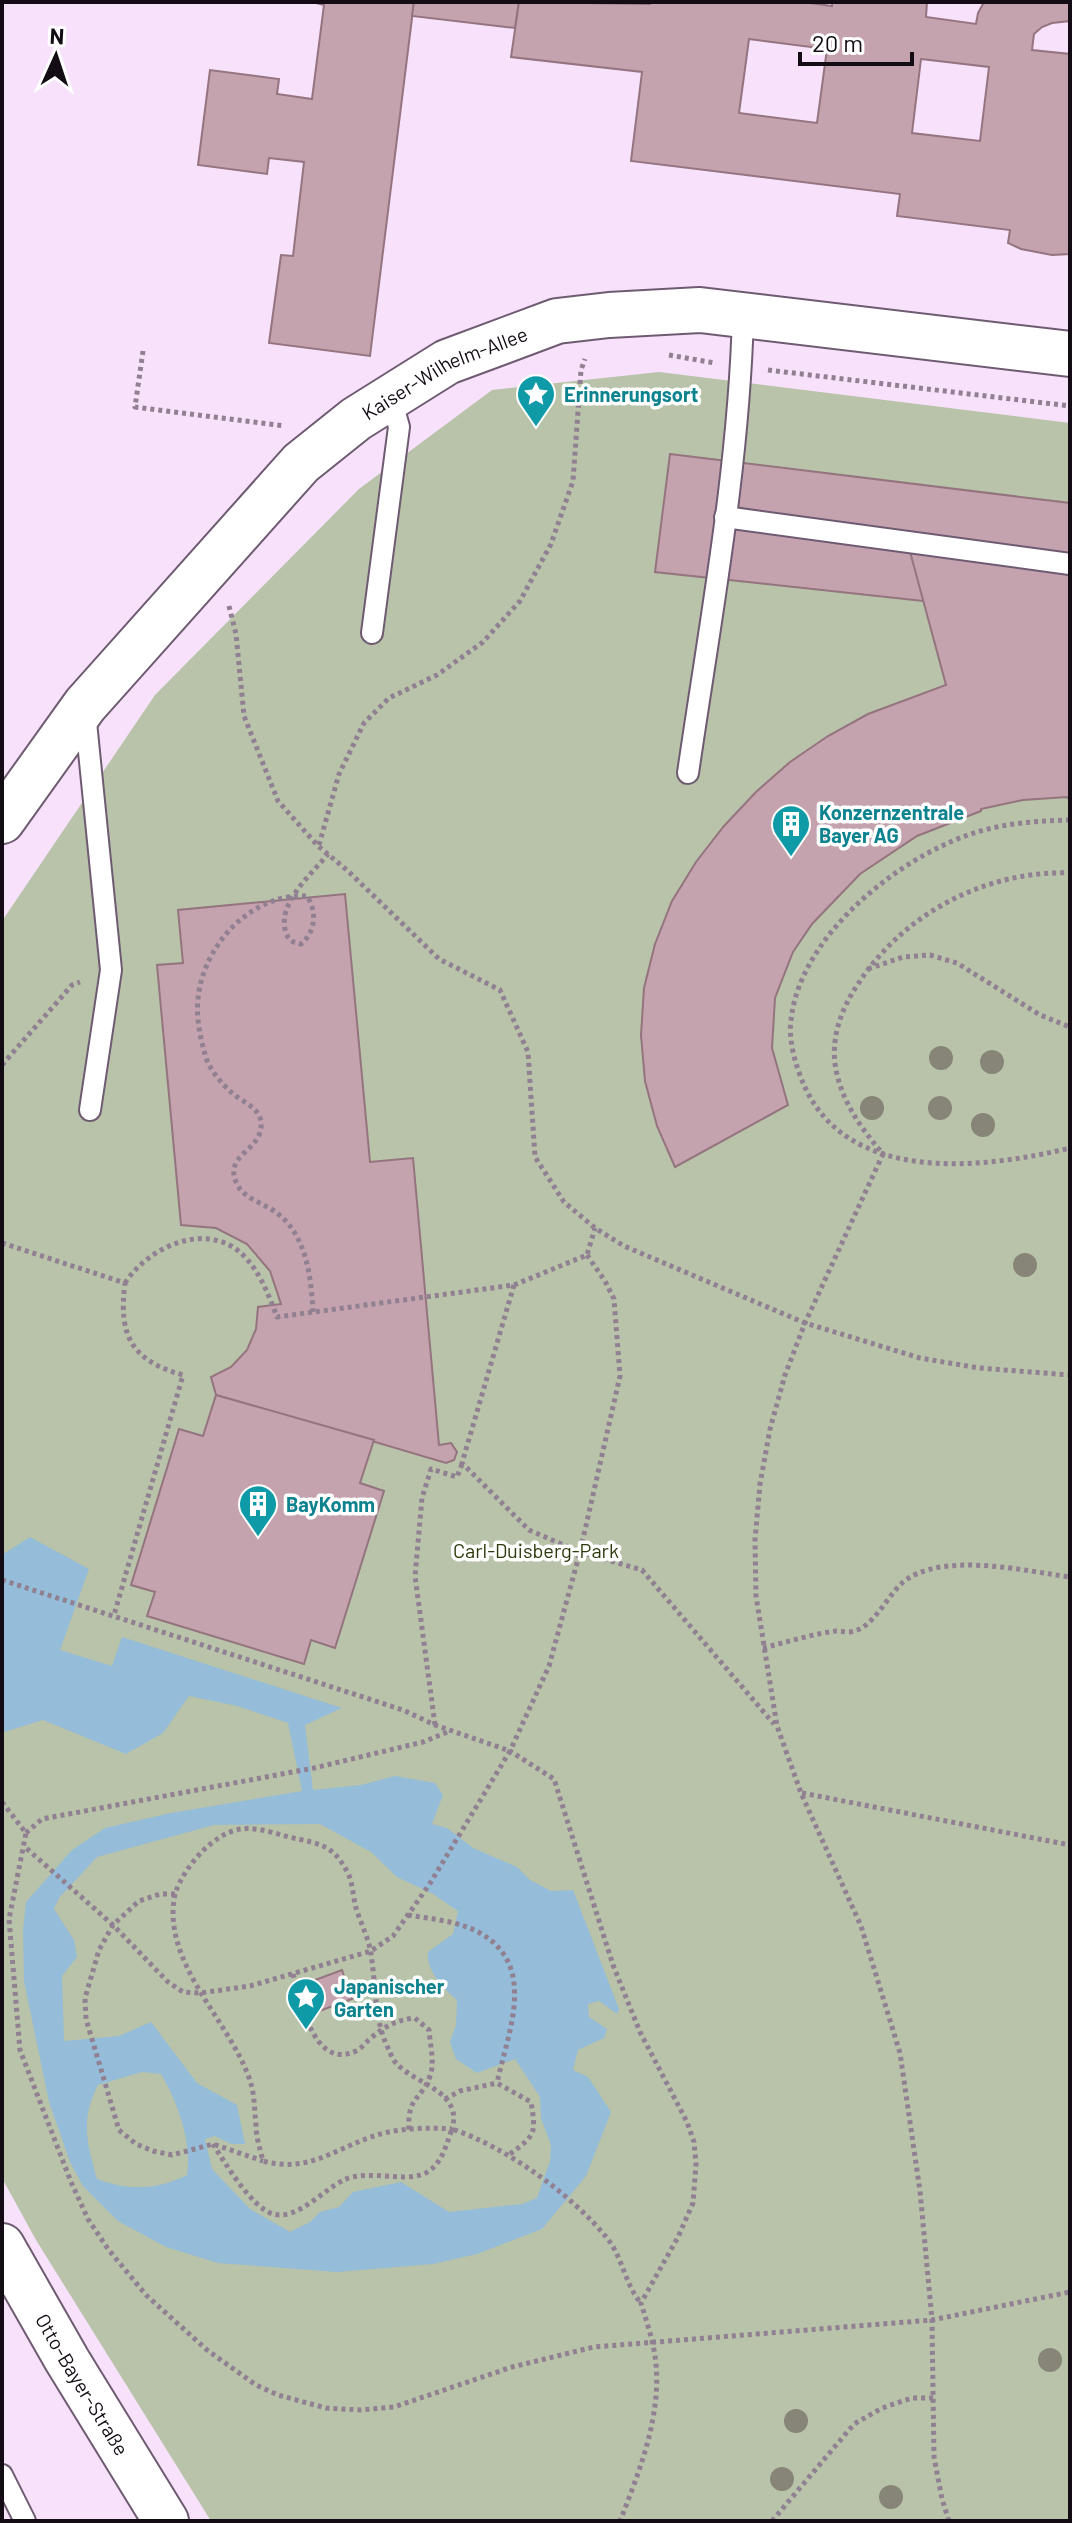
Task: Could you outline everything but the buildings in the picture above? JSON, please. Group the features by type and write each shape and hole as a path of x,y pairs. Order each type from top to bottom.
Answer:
{"street":[{"name":"Kaiser-Wilhelm-Allee","path":"2,821 85,705 301,463 339,433 447,362 557,321 700,310 1070,354"},
{"name":"Otto-Bayer-Straße","path":"2,2246 67,2360 166,2521"}],"lane":[{"path":"688,773 725,517 741,367 743,315"},
{"path":"372,633 399,427 391,398"},
{"path":"725,517 1070,564"},
{"path":"85,705 111,970 90,1110"},
{"path":"2,2475 25,2521"}],"path":[{"path":"143,351 135,407 339,433"},
{"path":"667,354 741,367 1070,406"},
{"path":"318,846 339,774 364,723 389,698 437,675 483,642 520,601 551,544 573,481 581,370 587,356"},
{"path":"229,603 236,634 244,716 278,801 318,846 439,959 500,990 528,1052 535,1157 564,1202 595,1228 624,1246 805,1323 920,1358 979,1368 1070,1375"},
{"path":"1070,820 1026,822 970,834 923,855 873,888 831,932 800,984 790,1022 797,1068 811,1101 842,1134 883,1154 922,1163 959,1165 1022,1160 1070,1148"},
{"path":"313,1312 311,1280 305,1256 292,1230 275,1212 239,1188 233,1176 234,1163 260,1135 261,1120 252,1106 234,1095 218,1079 205,1058 199,1028 198,999 216,946 257,907 282,897 294,895 307,896 314,913 308,938 301,944 294,943 286,936 283,923 294,895 328,854"},
{"path":"883,1154 857,1124 843,1094 836,1068 835,1039 841,1013 867,970 891,942 928,912 964,893 1010,879 1051,872 1070,873"},
{"path":"867,970 903,957 930,955 957,963 1040,1015 1070,1027"},
{"path":"2,1065 72,985 111,970"},
{"path":"883,1154 805,1323 785,1375 770,1429 760,1484 755,1540 756,1582 763,1648 777,1726 801,1793 861,1926 900,2053 920,2191 932,2320 934,2457 949,2521"},
{"path":"587,1255 595,1228"},
{"path":"114,1615 183,1375 159,1368 143,1359 133,1346 122,1305 125,1283 136,1266 178,1243 200,1238 223,1241 245,1256 262,1281 277,1317 514,1285 587,1255"},
{"path":"2,1243 125,1283"},
{"path":"24,1847 113,1925 168,1982 183,1992 200,1993 250,1986 371,1951 393,1936 510,1751 549,1666 580,1552 620,1376 614,1299 587,1255"},
{"path":"435,1725 415,1576 422,1498 431,1469 457,1477 514,1285"},
{"path":"462,1463 529,1530 580,1552 642,1570 777,1726"},
{"path":"763,1648 836,1631 855,1631 871,1621 888,1595 908,1578 945,1566 979,1564 1070,1577"},
{"path":"2,1580 403,1710 435,1725 510,1751 554,1779 613,1965 640,2032 687,2122 694,2142 693,2203 683,2229 641,2303"},
{"path":"451,1731 423,1742 314,1768 42,1819 26,1833 9,1919 20,2050 88,2219 146,2295 207,2350 256,2385 278,2395 326,2408 360,2410 394,2407 559,2354 652,2341 932,2320 1070,2292"},
{"path":"801,1793 1070,1845"},
{"path":"2,1802 26,1833"},
{"path":"213,2144 250,2195 266,2211 278,2216 307,2206 344,2179 361,2175 425,2174 440,2163 452,2129 455,2119 452,2107 440,2091 398,2065 387,2047 371,1951 350,1877 339,1858 316,1841 262,1830 241,1829 228,1834 197,1855 179,1880 171,1910 179,1951 248,2076 256,2103 256,2127 263,2161"},
{"path":"175,1894 160,1894 139,1901 113,1925 99,1950 88,1985 86,2019 119,2130 136,2144 172,2155 213,2144 281,2166 308,2163 373,2136 431,2127 452,2129 510,2154 537,2175 609,2239 633,2294 641,2303 652,2341 656,2366 649,2433 636,2481 620,2521"},
{"path":"408,1915 454,1924 480,1933 509,1961 515,1977 515,1996 497,2083"},
{"path":"293,1974 314,2038 323,2047 339,2054 356,2052 382,2028 398,2020 415,2018 429,2030 431,2075 411,2103 409,2130"},
{"path":"445,2099 460,2091 497,2083 531,2102 535,2127 531,2139 510,2154"},
{"path":"772,2521 854,2424 882,2408 912,2398 934,2398"}],"green space":[{"name":"Carl-Duisberg-Park","path":"659,372 1070,423 1070,2521 211,2521 36,2240 2,2178 2,921 155,695 359,489 492,390"}],"water":[{"path":"30,1537 89,1569 60,1650 112,1666 122,1637 342,1708 305,1725 313,1790 361,1785 395,1776 435,1783 443,1795 432,1824 447,1828 473,1848 517,1867 530,1880 551,1891 573,1890 619,2009 617,2014 599,2001 588,2004 589,2017 607,2029 604,2038 578,2050 573,2070 588,2077 611,2112 586,2176 542,2229 477,2254 433,2264 337,2272 218,2263 166,2247 118,2221 83,2186 70,2162 49,2102 24,1981 26,1902 72,1850 105,1828 171,1813 302,1791 288,1723 237,1706 189,1696 163,1733 126,1754 43,1720 4,1732 2,1555","holes":["320,1824 371,1852 397,1877 433,1894 458,1911 453,1934 428,1952 433,1972 457,2000 456,2025 450,2042 456,2059 477,2073 515,2059 540,2097 541,2118 551,2145 550,2161 537,2198 522,2204 449,2212 401,2182 353,2192 339,2207 320,2212 310,2222 290,2232 250,2209 212,2169 205,2139 215,2136 231,2144 245,2144 237,2105 197,2083 151,2022 119,2036 64,2041 62,1976 77,1957 74,1940 54,1909 59,1898 97,1857 214,1825","142,2072 161,2074 173,2097 185,2136 187,2175 154,2186 120,2186 97,2179 87,2132 89,2109 98,2085"]}],"place":[{"name":"Erinnerungsort","path":"536,428"},
{"name":"Konzernzentrale Bayer AG","path":"791,858"},
{"name":"BayKomm","path":"258,1538"},
{"name":"Japanischer Garten","path":"306,2031"}]}
